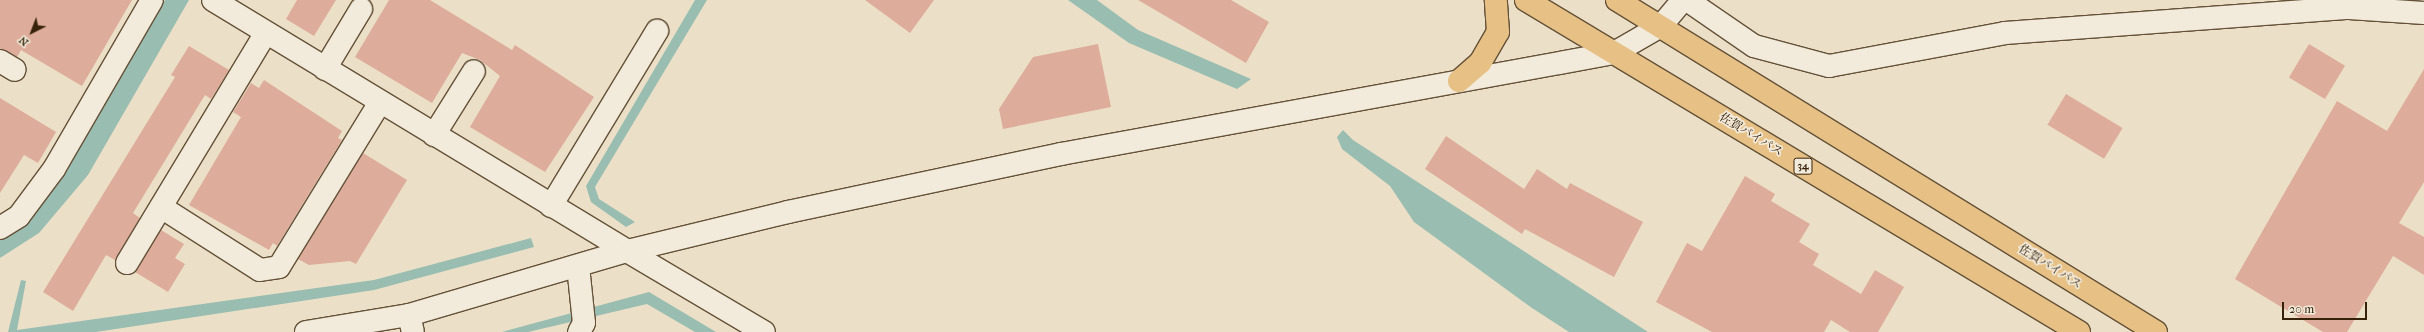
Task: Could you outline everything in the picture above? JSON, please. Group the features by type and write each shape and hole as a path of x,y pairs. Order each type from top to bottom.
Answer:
{"highway":[{"path":"1459,81 1480,62 1498,32 1496,0"},
{"name":"佐賀バイパス","path":"1526,0 2079,332"},
{"name":"佐賀バイパス","path":"1617,0 2156,332"}],"street":[{"path":"0,228 19,216 54,170 152,0"},
{"path":"212,0 762,332"},
{"path":"306,332 411,324 578,266 627,251 788,212 1061,154 1614,53 1661,26 1683,0"},
{"path":"1687,0 1754,46 1829,66 2005,33 2349,8 2424,13"},
{"path":"2326,0 2349,8"},
{"path":"325,69 361,9"},
{"path":"551,206 657,31"},
{"path":"127,263 266,33"},
{"path":"434,135 474,72"},
{"path":"161,207 260,270 279,267 380,102"},
{"path":"578,266 582,297 582,327"}],"water":[{"path":"165,0 189,0 88,175 39,233 0,258 0,237 29,217 71,163"},
{"path":"695,0 707,0 595,187 599,199 635,222 626,227 591,202 586,186"},
{"path":"1068,0 1097,0 1138,30 1251,79 1237,89 1129,43"},
{"path":"1343,130 1353,140 1648,332 1569,332 1532,308 1414,222 1390,186 1342,149 1337,137"},
{"path":"531,238 534,247 374,290 96,332 8,332 21,280 26,281 17,330 374,280"},
{"path":"649,292 716,332 695,332 647,304 528,332 502,332"}],"building":[{"path":"0,0 132,0 82,86 21,50 17,57 0,49"},
{"path":"297,0 336,0 314,36 286,19"},
{"path":"389,0 430,0 512,50 515,45 594,97 545,172 470,127 500,76 480,60 462,53 432,103 355,57"},
{"path":"865,0 934,0 910,33"},
{"path":"1138,0 1231,0 1269,22 1246,63"},
{"path":"1098,44 1111,107 1003,129 999,109 1033,57"},
{"path":"2309,44 2345,66 2325,99 2289,77"},
{"path":"189,46 229,70 211,99 205,95 133,213 140,218 115,260 106,255 73,311 43,292 175,77 171,75"},
{"path":"2424,69 2424,182 2399,223 2424,237 2424,275 2393,256 2347,332 2323,332 2235,279 2337,101 2387,131"},
{"path":"264,80 342,131 338,138 342,140 277,246 273,243 269,250 189,205 241,117 233,112 251,83 259,88"},
{"path":"2066,94 2123,128 2104,159 2047,125"},
{"path":"0,98 56,132 38,163 24,155 0,193"},
{"path":"1446,136 1524,189 1537,169 1567,189 1570,183 1643,222 1614,277 1525,229 1522,234 1425,169"},
{"path":"363,153 407,180 356,264 350,261 309,265 298,259"},
{"path":"1745,176 1775,194 1771,201 1810,224 1799,242 1819,254 1813,265 1861,294 1875,270 1904,287 1878,332 1850,332 1831,320 1824,332 1712,332 1656,302 1687,243 1702,251"},
{"path":"161,230 184,244 175,258 185,264 168,292 135,272"}]}
